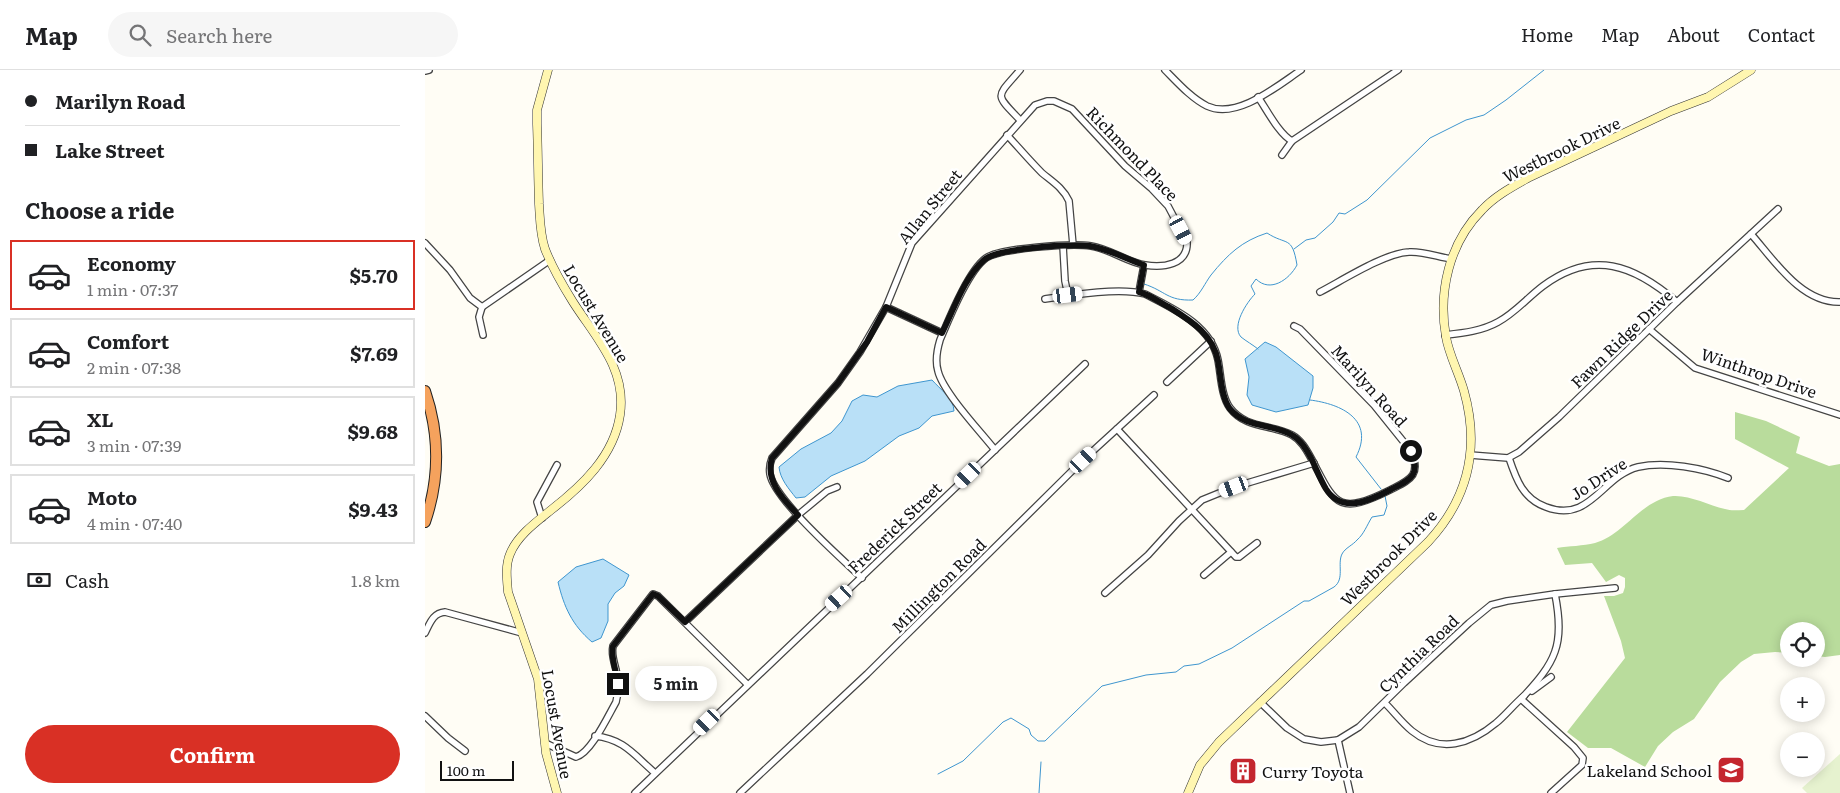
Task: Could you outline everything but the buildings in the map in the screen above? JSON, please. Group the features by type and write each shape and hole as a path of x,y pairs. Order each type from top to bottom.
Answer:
{"highway":[{"path":"425,391 435,430 437,457 435,485 425,522"},
{"path":"425,413 430,450 429,476 425,498"}],"street":[{"path":"425,71 429,70"},
{"name":"Locust Avenue","path":"548,70 537,110 542,236 550,260 573,302 612,361 620,382 621,406 617,430 603,459 577,489 542,518 516,544 510,552 508,560 507,580 509,592 538,680 549,769 557,793"},
{"path":"1020,70 1001,91 1002,101 1020,120"},
{"path":"1165,70 1199,101 1213,108 1228,109 1240,106 1258,97 1299,70"},
{"path":"1283,155 1292,141 1398,70"},
{"name":"Westbrook Drive","path":"1188,793 1200,764 1219,742 1439,530 1456,505 1467,476 1471,431 1468,406 1445,335 1443,291 1452,259 1461,238 1481,211 1511,187 1671,111 1708,97 1751,70"},
{"path":"1258,97 1277,125 1288,139 1292,141"},
{"name":"Richmond Place","path":"1020,120 1035,105 1047,100 1062,103 1082,118 1125,166 1152,189 1168,206 1187,242 1186,252 1180,260 1170,265 1144,265"},
{"name":"Allan Street","path":"862,578 787,503 772,480 770,473 772,458 838,383 867,342 886,307 912,243 1020,120"},
{"path":"1007,135 1066,195 1069,201 1073,245"},
{"name":"Fawn Ridge Drive","path":"1509,458 1535,439 1677,302 1778,209"},
{"path":"1751,234 1787,274 1809,294 1823,300 1840,302"},
{"path":"425,243 450,270 470,298 482,307"},
{"path":"995,450 945,387 937,369 937,354 942,333 967,284 983,261 988,256 1001,252 1073,245 1091,246 1144,265 1139,292"},
{"path":"1063,246 1065,281 1068,295"},
{"path":"425,247 434,253"},
{"path":"1320,292 1370,266 1405,252 1452,259"},
{"path":"483,334 479,317 482,307 550,260"},
{"path":"1445,335 1475,330 1499,322 1561,274 1591,266 1614,265 1633,272 1661,289 1677,302"},
{"path":"1045,299 1068,295 1139,292 1194,322 1211,340 1218,361 1224,393 1231,410 1251,424 1293,435 1303,445 1314,463 1234,487 1202,500 1191,509 1148,555 1105,593"},
{"path":"886,307 942,333"},
{"name":"Marilyn Road","path":"1294,326 1301,329 1393,427 1411,451 1415,470 1405,483 1381,495 1351,504 1337,501 1327,490 1314,463"},
{"name":"Winthrop Drive","path":"1649,329 1695,368 1840,414"},
{"path":"1167,382 1211,340"},
{"name":"Frederick Street","path":"635,793 747,684 862,578 1085,364"},
{"name":"Millington Road","path":"740,793 867,674 1035,508 1154,394"},
{"path":"1117,429 1236,557 1239,557 1257,544"},
{"path":"1470,455 1509,458"},
{"name":"Jo Drive","path":"1509,458 1520,487 1533,501 1541,506 1561,511 1573,510 1587,504 1621,476 1637,468 1655,465 1685,467 1713,472 1728,478"},
{"path":"542,518 537,502 557,465"},
{"path":"685,622 798,515 827,491 837,487"},
{"path":"1204,575 1231,552"},
{"name":"Cynthia Road","path":"1338,740 1359,727 1385,704 1404,683 1485,608 1507,601 1615,588"},
{"path":"545,743 571,756 579,757 588,748 616,702 618,695 617,676 611,652 613,646 653,594 658,596 747,684"},
{"path":"1385,704 1421,737 1440,744 1461,744 1478,736 1494,725 1521,699 1547,667 1557,647 1560,634 1555,594"},
{"path":"425,633 434,616 445,612 522,633"},
{"path":"1521,699 1551,677"},
{"path":"1521,699 1583,758 1582,765 1551,793"},
{"path":"1260,702 1287,728 1304,738 1321,742 1338,740 1350,793"},
{"path":"425,716 447,738 465,751"},
{"path":"595,736 610,738 620,743 655,773"}],"green space":[{"path":"1735,412 1766,421 1800,437 1796,453 1829,466 1840,464 1840,655 1825,657 1825,622 1780,622 1780,652 1754,654 1741,662 1720,682 1694,719 1673,732 1658,746 1645,767 1611,748 1588,748 1567,732 1625,658 1621,641 1604,596 1614,596 1623,593 1625,578 1619,575 1606,582 1592,563 1565,565 1557,548 1590,544 1605,539 1651,504 1673,496 1692,499 1727,510 1744,510 1789,468 1735,439"},
{"path":"1840,754 1840,793 1807,793 1802,788 1814,777 1825,777 1825,767"}],"water":[{"path":"1265,342 1276,347 1313,376 1313,388 1308,405 1276,412 1252,405 1247,395 1249,377 1245,359"},
{"path":"932,380 952,402 954,411 932,416 919,428 899,436 865,461 831,476 805,497 796,498 783,480 779,467 801,449 831,433 842,421 852,401 863,395 877,397 898,386"},
{"path":"603,559 629,575 624,586 615,593 608,604 608,621 601,638 592,642 579,629 570,615 558,582 576,567"}],"waterway":[{"path":"1294,249 1306,240 1315,238 1333,222 1339,213 1345,214 1367,200 1430,138 1466,120 1484,115 1544,70"},
{"path":"1144,284 1177,299 1193,300 1217,267 1243,244 1267,233 1288,243 1291,245 1295,256 1297,265 1294,270 1284,280 1273,285 1261,283 1256,279 1251,286 1255,294 1244,308 1239,321 1238,332 1241,337 1258,349"},
{"path":"1310,400 1333,405 1352,416 1358,424 1361,433 1361,444 1356,457 1381,489"},
{"path":"938,774 963,761 1003,722 1011,718 1029,729 1031,735 1038,741 1045,741 1102,686 1146,675 1176,672 1184,666 1199,664 1232,648 1304,601 1309,601 1334,587 1340,576 1342,554 1362,535 1372,517 1384,515 1387,506 1385,496"},
{"path":"1039,793 1041,762"}],"place":[{"name":"Lakeland School","path":"1731,770"},
{"name":"Curry Toyota","path":"1243,771"}],"route":[{"path":"618,684 611,652 613,646 653,594 658,596 685,622 798,515 777,490 772,480 770,466 772,458 838,383 853,360 861,352 886,307 942,333 977,268 988,256 994,254 1073,245 1091,246 1118,254 1144,265 1139,292 1194,322 1211,340 1215,348 1224,393 1231,410 1251,424 1293,435 1307,451 1327,490 1336,500 1351,504 1381,495 1405,483 1414,474 1415,470 1411,451"}]}
